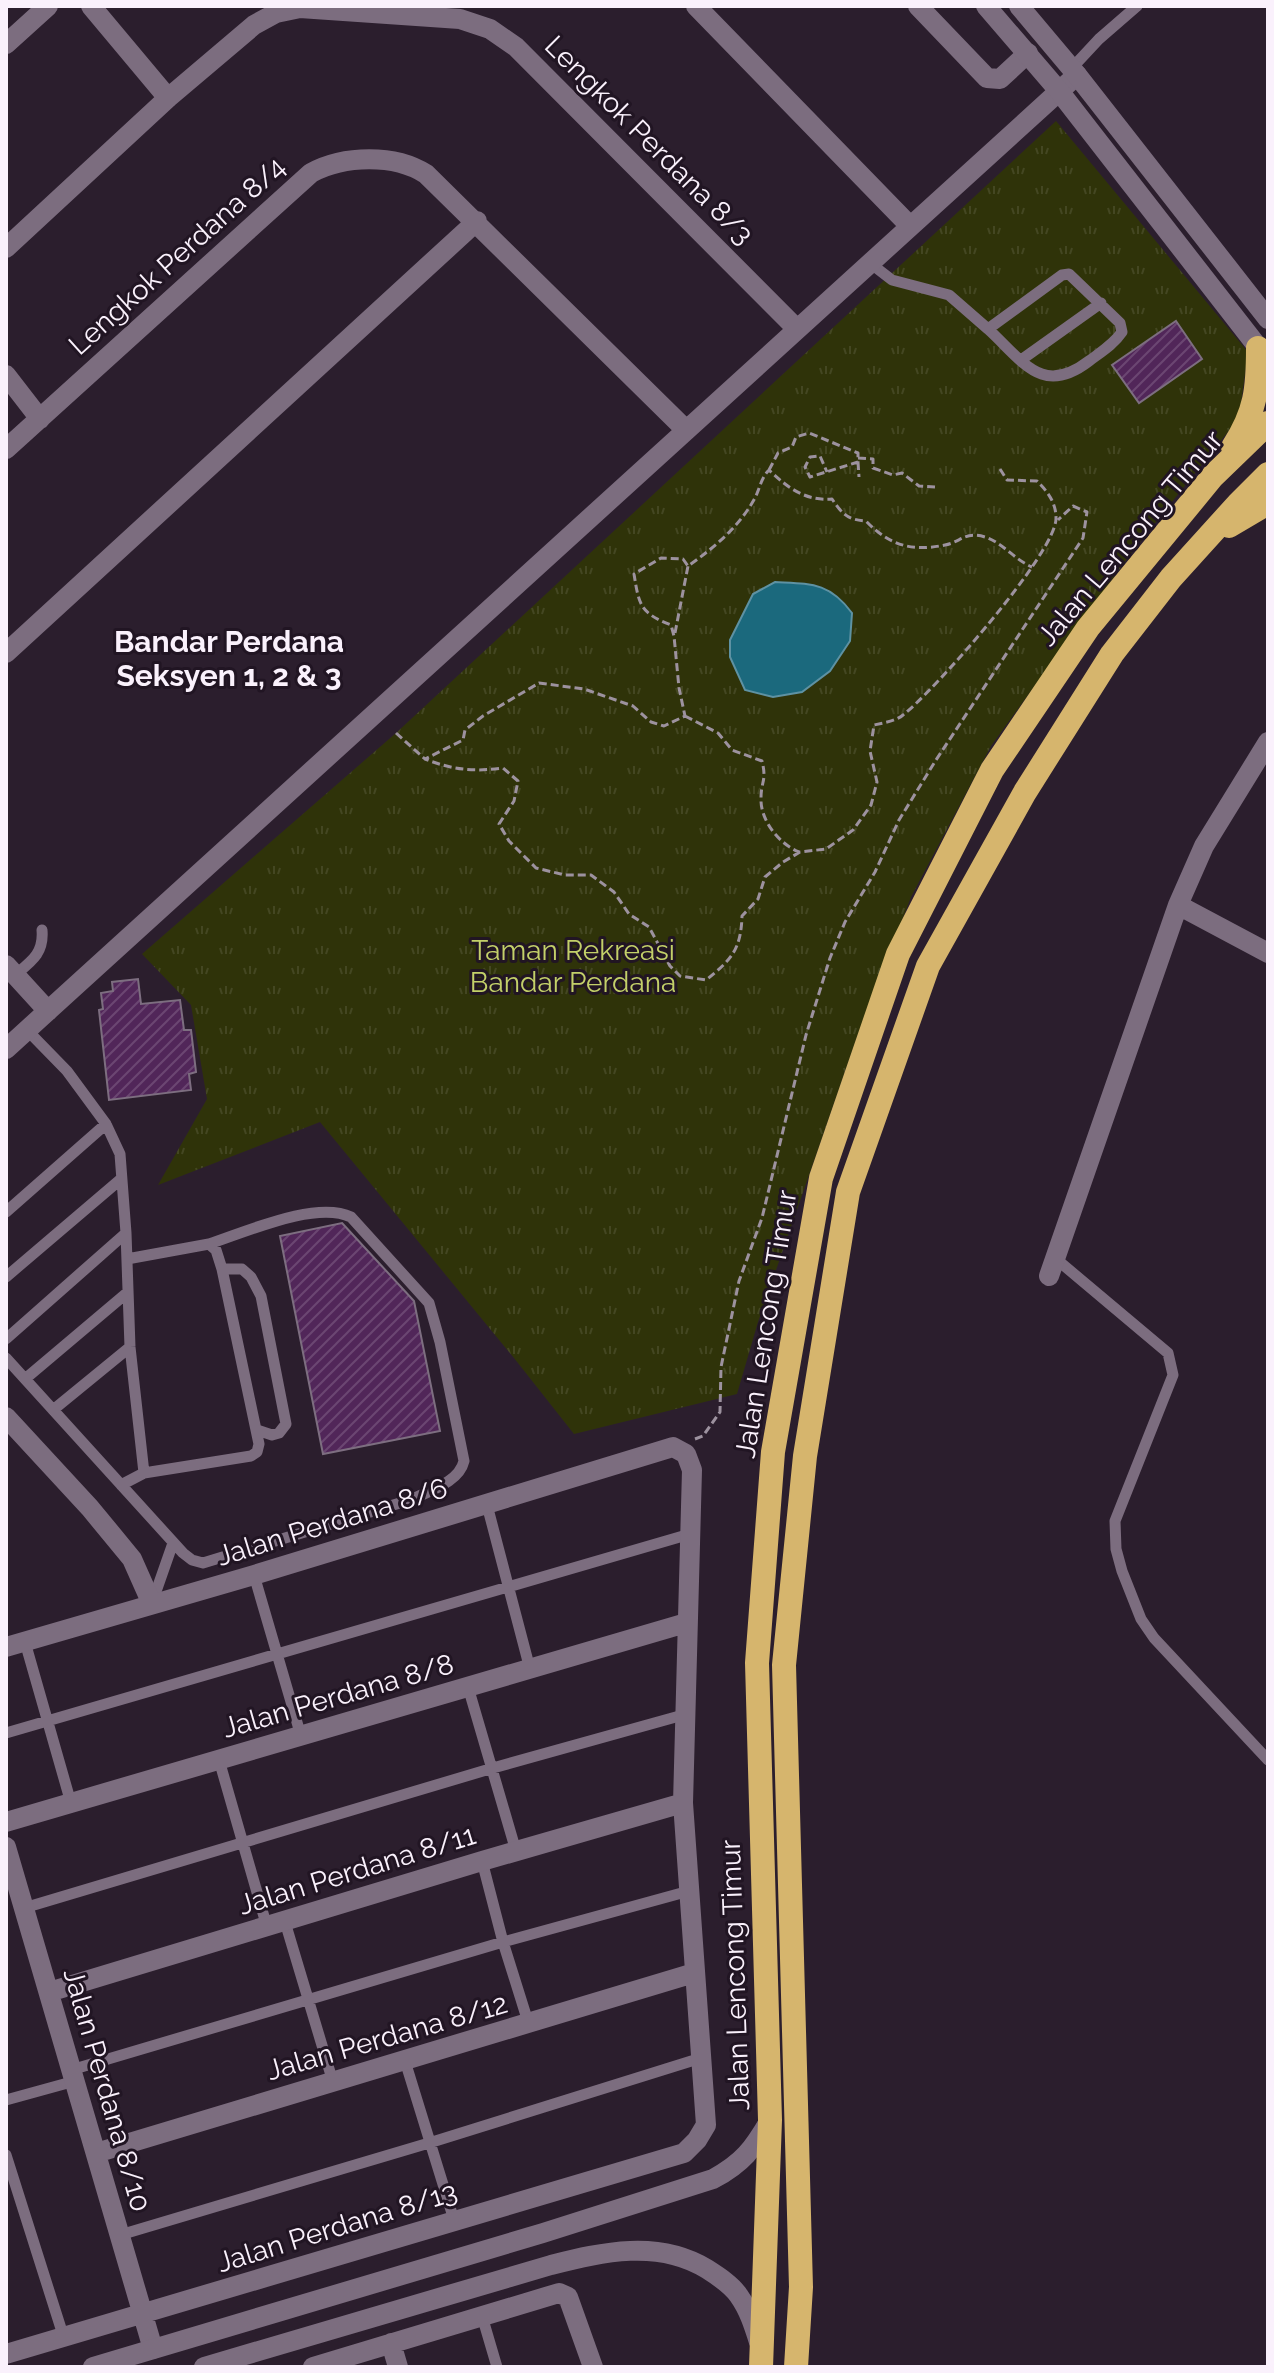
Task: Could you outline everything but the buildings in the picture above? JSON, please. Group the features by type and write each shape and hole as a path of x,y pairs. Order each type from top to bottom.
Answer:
{"highway":[{"path":"1213,476 1245,429 1258,388 1263,354"},
{"name":"Jalan Lencong Timur","path":"761,2358 770,2120 757,1663 773,1452 821,1178 898,954 992,770 1088,628 1213,476 1268,423"},
{"name":"Jalan Lencong Timur","path":"796,2367 801,2287 784,1665 805,1456 848,1192 928,966 1025,792 1112,654 1171,578 1268,474"},
{"path":"1171,578 1228,526 1268,503"}],"street":[{"path":"6,44 48,6"},
{"path":"91,6 168,98"},
{"path":"696,6 910,226"},
{"path":"918,6 987,78 1000,79 1028,53"},
{"path":"986,6 1059,91 1263,354"},
{"path":"1019,6 1075,71 1268,319"},
{"name":"Lengkok Perdana 8/3","path":"6,248 168,98 254,25 276,13 300,8 460,19 490,29 516,47 797,329"},
{"path":"6,1049 1059,91 1075,71"},
{"name":"Lengkok Perdana 8/4","path":"6,449 311,173 343,161 397,162 413,166 426,174 686,430"},
{"path":"6,653 477,221"},
{"path":"6,375 40,419"},
{"path":"1052,1267 1178,905 1204,846 1268,742"},
{"path":"1178,905 1268,953"},
{"path":"11,970 48,1011"},
{"path":"6,1417 90,1508 132,1559 152,1604"},
{"path":"673,1447 686,1454 692,1470 683,1803 701,2058"},
{"name":"Jalan Perdana 8/6","path":"16,1645 673,1447"},
{"name":"Jalan Perdana 8/8","path":"6,1822 686,1623"},
{"name":"Jalan Perdana 8/11","path":"49,1992 683,1803"},
{"name":"Jalan Perdana 8/10","path":"6,1847 153,2349"},
{"name":"Jalan Perdana 8/12","path":"96,2153 694,1973"},
{"name":"Jalan Perdana 8/13","path":"6,2354 684,2153 706,2125 701,2058"},
{"path":"93,2367 713,2179 743,2159 756,2145 770,2120"},
{"path":"543,2233 551,2265"},
{"path":"204,2367 551,2265 627,2250 662,2252 689,2258 718,2275 738,2293 751,2319 761,2358"},
{"path":"313,2367 559,2293 568,2297 593,2367"},
{"path":"391,2343 398,2367"}],"lane":[{"path":"1075,71 1099,39 1137,6"},
{"path":"870,263 892,280 949,295 1039,374 1063,378 1117,340 1122,332 1120,323 1069,274 1062,275 988,329"},
{"path":"1021,360 1101,303"},
{"path":"11,970 36,958 41,948 42,930"},
{"path":"27,1030 67,1071 106,1124 120,1154 130,1347 144,1473"},
{"path":"6,1212 106,1124"},
{"path":"6,1277 121,1179"},
{"path":"6,1358 173,1543 192,1560 203,1563 413,1499 462,1469 464,1461 429,1303 351,1217 337,1211 314,1211 209,1244 127,1259"},
{"path":"6,1339 126,1233"},
{"path":"121,1485 144,1473 251,1456 257,1452 257,1430 222,1269 216,1250 209,1244"},
{"path":"1052,1267 1168,1353 1173,1375 1115,1521 1116,1549 1141,1619 1154,1638 1268,1760"},
{"path":"222,1269 242,1269 251,1277 261,1296 286,1424 279,1433 272,1435 257,1430"},
{"path":"25,1379 128,1292"},
{"path":"53,1410 130,1347"},
{"path":"487,1505 530,1669"},
{"path":"6,1733 690,1534"},
{"path":"152,1604 173,1543"},
{"path":"254,1575 301,1736"},
{"path":"16,1645 48,1721 71,1803"},
{"path":"468,1687 516,1851"},
{"path":"24,1908 493,1768 683,1715"},
{"path":"219,1760 241,1844 308,2001 333,2082"},
{"path":"482,1861 529,2025"},
{"path":"6,2100 73,2075 308,2001 503,1942 689,1891"},
{"path":"120,2235 701,2058"},
{"path":"405,2061 454,2220"},
{"path":"6,2155 64,2338"},
{"path":"482,2316 497,2367"}],"path":[{"path":"674,636 688,566 720,544 755,498 763,476 778,453 792,447 796,437 809,433 858,453 859,477"},
{"path":"827,472 820,456 810,457 805,467 810,477 827,472 858,460 873,459 873,468 893,475 902,473 919,486 935,487"},
{"path":"1000,469 1007,480 1037,481 1048,492 1057,521"},
{"path":"769,470 784,485 801,495 817,500 832,499 843,514 854,520 866,521 882,538 899,545 946,545 967,534 986,537 1032,567"},
{"path":"396,733 425,759 448,768 475,772 503,768 518,781 514,801 499,824 509,841 536,868 565,875 591,875 614,892 629,914 649,927 670,966 680,976 706,980 728,963 741,936 742,916 758,899 765,877 800,852 826,849 853,830 871,805 877,782 870,751 874,725 901,717 983,632 1032,567 1057,521 1073,506 1087,512 1083,538 928,772 899,820 875,872 840,934 806,1035 762,1218 739,1281 721,1367 720,1412 703,1436 673,1447"},
{"path":"685,716 671,625 650,617 639,601 634,574 661,558 683,559 688,566"},
{"path":"425,759 463,740 465,730 483,716 539,683 584,689 633,706 651,722 664,726 685,716"},
{"path":"685,716 718,733 732,750 762,761 766,777 760,798 765,816 774,834 788,848 800,852"}],"green space":[{"name":"Taman Rekreasi Bandar Perdana","path":"1056,121 1248,352 1239,418 1132,552 991,746 911,897 858,1034 758,1322 737,1394 574,1434 320,1122 158,1185 207,1099 191,1005 142,954 396,733"}],"water":[{"path":"775,582 827,590 852,613 850,641 830,671 802,692 773,697 745,690 730,657 730,640 753,594"}],"district":[{"name":"Bandar Perdana Seksyen 1, 2 & 3","path":"229,658"}]}
